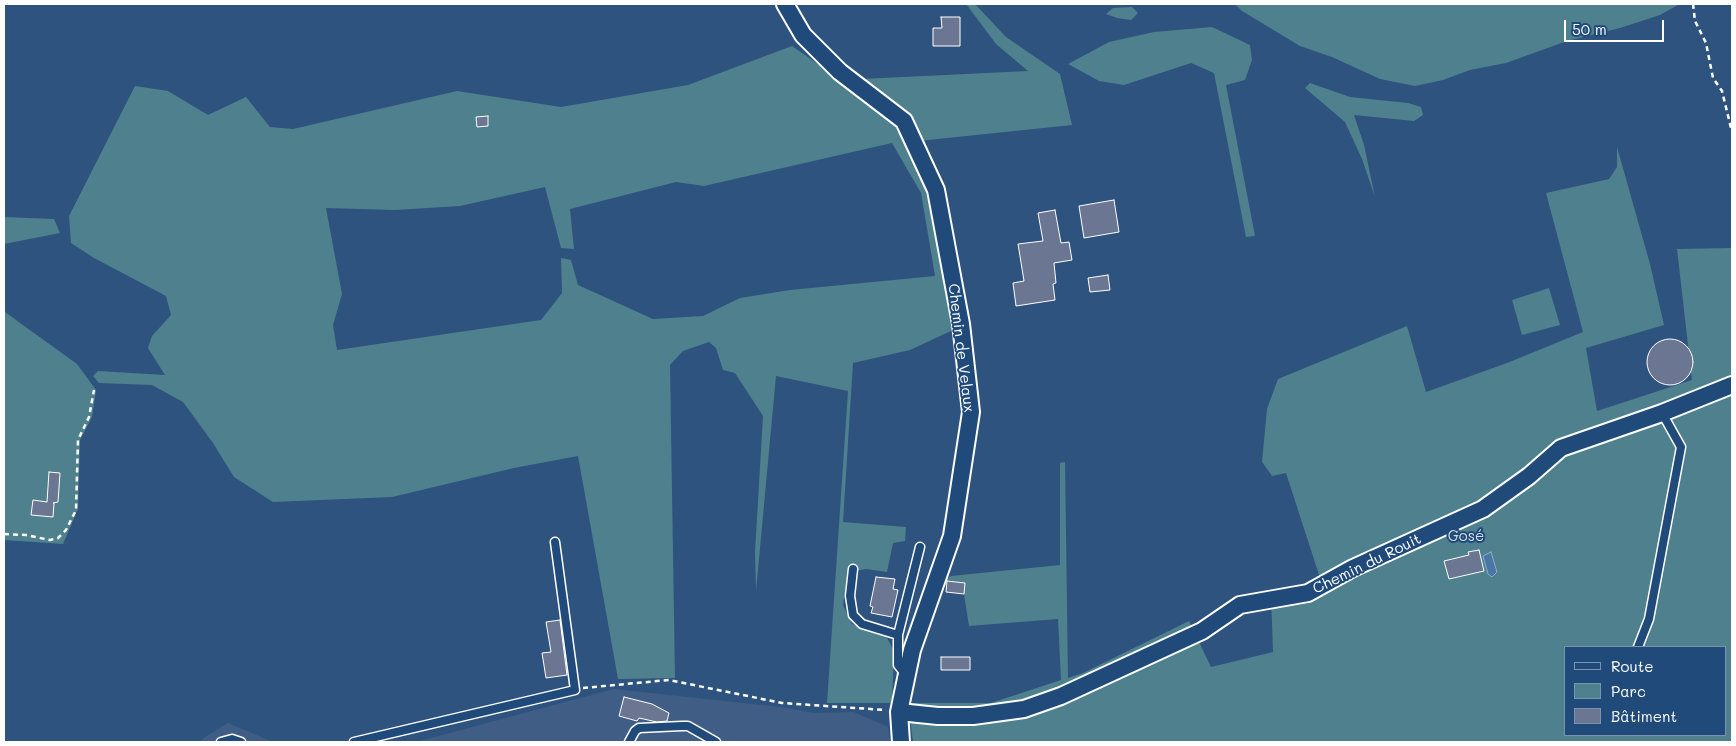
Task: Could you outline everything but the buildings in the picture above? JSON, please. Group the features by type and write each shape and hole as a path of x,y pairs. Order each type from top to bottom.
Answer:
{"street":[{"name":"Chemin de Velaux","path":"785,4 803,35 840,72 904,122 936,190 961,324 971,412 952,536 912,650 906,676 899,712 901,742"},
{"name":"Chemin du Rouit","path":"899,712 938,716 973,716 1024,709 1061,696 1202,631 1240,605 1308,592 1353,568 1483,509 1528,476 1561,448 1662,413 1732,385"}],"lane":[{"path":"1638,646 1649,619 1681,447 1662,413"},
{"path":"354,742 575,690 555,542"},
{"path":"906,676 898,665 898,635 920,547"},
{"path":"853,569 850,596 853,615 862,624 898,635"},
{"path":"629,742 639,728 682,726 688,726 716,742"},
{"path":"222,742 232,739 242,742"}],"path":[{"path":"1693,4 1695,21 1706,43 1714,78 1722,91 1732,132"},
{"path":"4,534 26,535 50,540 58,538 66,530 76,510 78,440 89,417 94,390"},
{"path":"575,690 669,680 782,703 899,712"}],"shaded area":[{"path":"1491,552 1497,572 1492,577 1488,574 1483,556"},
{"path":"614,689 780,707 814,713 854,712 888,727 890,742 416,742"},
{"path":"228,723 273,742 200,742"}],"green space":[{"path":"966,4 975,4 1006,37 1060,74 1072,125 909,142 926,192 937,234 952,311 953,330 910,350 853,363 843,522 906,527 905,541 893,543 887,572 866,569 848,572 843,605 852,624 886,636 894,651 892,703 827,703 848,391 776,376 756,591 755,552 763,416 735,373 723,370 716,348 709,342 683,351 670,365 675,678 618,679 578,456 514,468 392,497 273,502 234,477 213,443 183,402 152,385 99,383 93,376 98,371 165,375 148,348 152,336 171,315 166,296 94,258 71,243 69,216 135,86 168,91 208,115 246,97 270,127 293,129 457,91 561,107 688,85 792,46 841,80 1028,71 996,44","holes":["892,143 921,193 935,276 790,290 740,298 703,316 653,319 578,285 571,260 561,258 562,293 541,320 337,350 333,325 342,294 326,208 395,210 460,206 545,187 561,248 574,249 570,209 676,182 704,186"]},
{"path":"1235,4 1706,4 1678,5 1660,15 1620,28 1567,41 1506,63 1470,70 1443,80 1415,86 1380,79 1332,57 1300,46 1242,11"},
{"path":"1132,7 1138,13 1131,20 1106,14 1113,8"},
{"path":"1212,27 1250,45 1252,60 1245,80 1226,85 1255,236 1246,237 1214,73 1191,63 1124,85 1099,81 1068,64 1109,42 1154,32"},
{"path":"1310,83 1350,97 1408,103 1421,107 1423,115 1414,121 1354,115 1364,145 1375,197 1362,159 1345,122 1305,88"},
{"name":"Gosé","path":"1617,147 1650,264 1664,325 1586,348 1597,411 1692,380 1677,249 1732,248 1732,742 913,742 908,703 991,703 1061,680 1058,619 969,626 964,594 965,583 945,580 951,576 1060,565 1060,463 1065,462 1068,678 1083,673 1189,621 1211,667 1273,652 1271,594 1290,590 1320,578 1286,473 1272,476 1262,462 1267,409 1278,379 1407,326 1426,392 1507,363 1583,332 1546,193 1609,179 1617,167"},
{"path":"4,217 54,219 60,233 4,244"},
{"path":"1549,288 1560,325 1522,335 1512,300"},
{"path":"4,310 77,364 96,390 92,417 80,440 78,509 63,544 4,540"}]}
